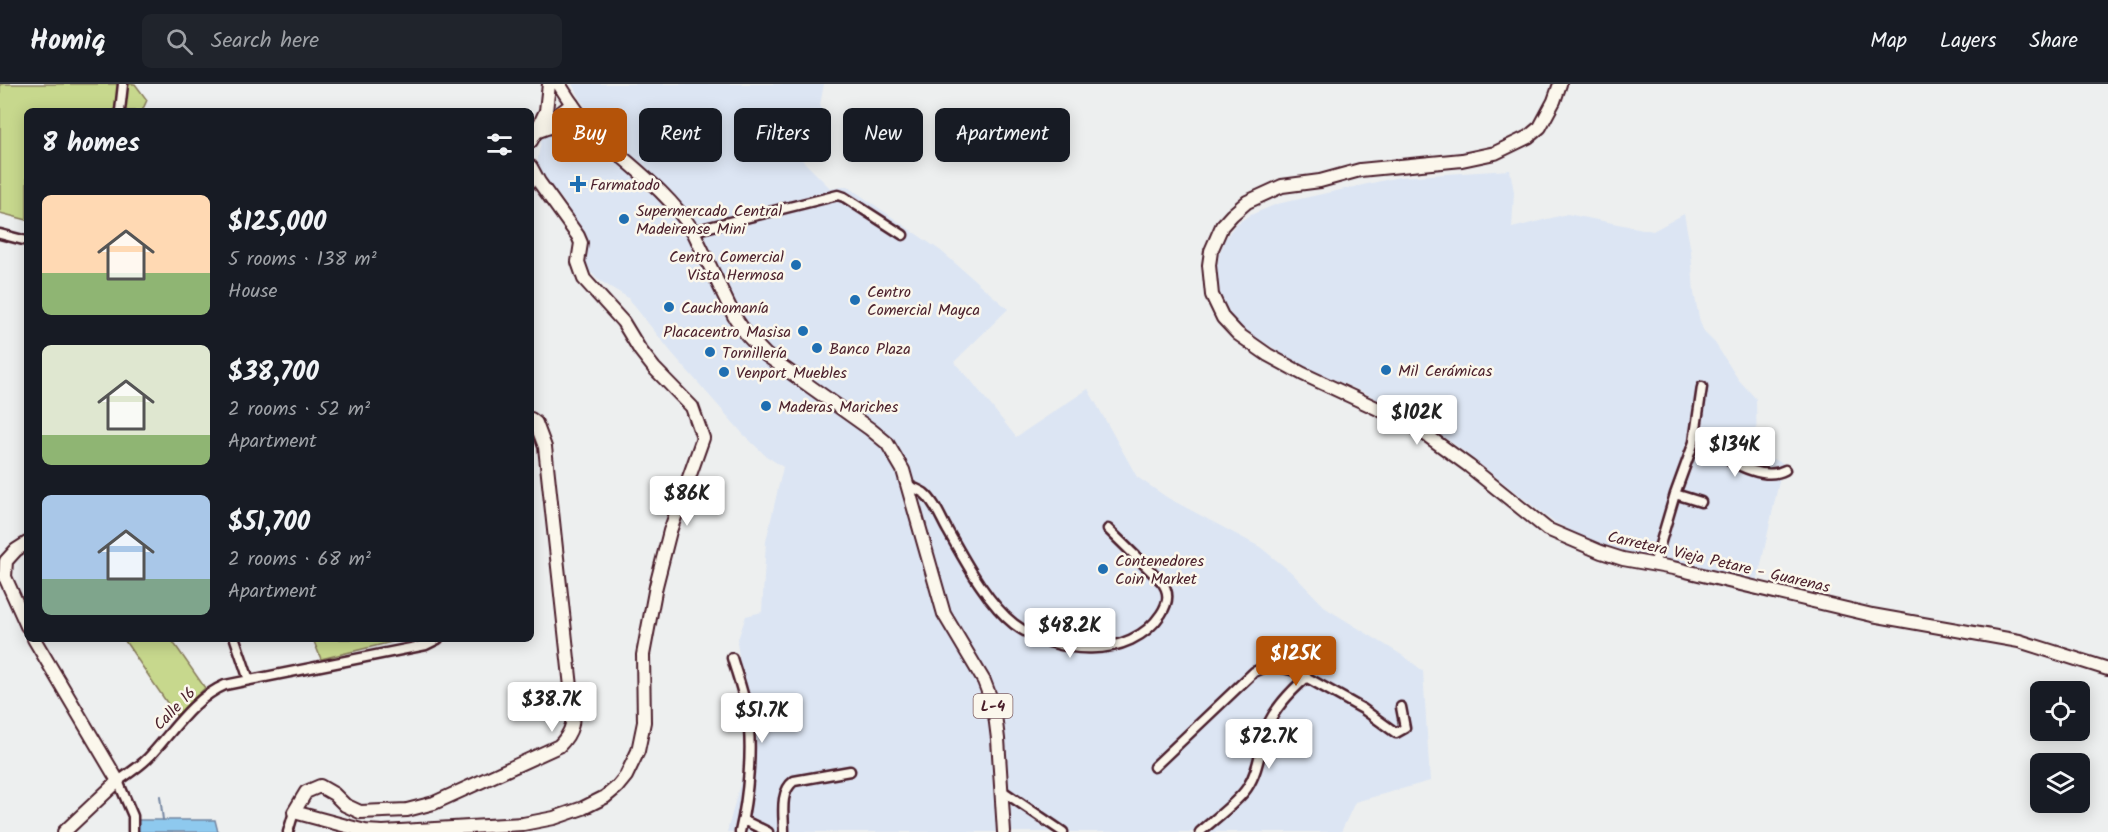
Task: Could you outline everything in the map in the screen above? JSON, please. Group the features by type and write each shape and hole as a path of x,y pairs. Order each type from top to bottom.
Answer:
{"main road":[{"path":"534,135 546,111 549,84"},
{"name":"L-4","path":"559,84 575,108"},
{"name":"Carretera Vieja Petare - Guarenas","path":"1560,84 1540,127 1528,137 1495,153 1462,160 1360,170 1320,181 1282,186 1247,202 1222,226 1211,251 1209,265 1212,295 1229,326 1253,345 1304,374 1402,420 1478,473 1547,529 1601,552 1623,559 1872,615 2019,641 2108,669"},
{"path":"534,136 572,104"},
{"path":"534,137 552,128"},
{"name":"L-4","path":"627,161 661,191 693,231 734,316 747,335 766,355 887,443 903,470 944,614 984,681 994,707 1004,832"},
{"path":"534,173 578,236 581,243 578,261 584,279 623,322 654,368 692,407 703,438 670,531 656,586 643,655 644,722 638,752 626,776 605,797 554,818 523,824 383,832 365,831 294,812 306,792 320,786 334,794 345,805 360,812 407,810 434,803 559,746 568,737 572,727 572,696 545,447 534,421"},
{"path":"24,545 6,561 5,577 24,620"},
{"path":"36,642 118,781 64,832"}],"street":[{"path":"120,108 123,84"},
{"path":"693,231 838,195 903,235"},
{"path":"0,234 24,240"},
{"path":"1654,565 1675,494 1694,442 1702,387"},
{"path":"1695,434 1723,440 1727,445 1731,461 1741,466 1761,473 1779,473 1785,470"},
{"path":"907,485 924,493 933,504 973,572 1005,615 1028,634 1055,643 1084,648 1116,646 1135,639 1151,627 1168,601 1167,589 1161,581 1108,529"},
{"path":"1675,494 1701,502"},
{"path":"236,642 249,680"},
{"name":"Calle 16","path":"118,781 146,759 199,701 225,685 432,642"},
{"path":"732,658 747,711 749,754 740,832"},
{"path":"1154,767 1254,672 1265,667 1279,667 1307,677 1363,709 1396,733 1406,728 1401,707"},
{"path":"1200,832 1245,791 1254,777 1268,726 1281,703 1307,677"},
{"path":"784,832 784,796 787,786 794,781 850,771"},
{"path":"118,781 133,816 133,832"},
{"path":"1001,790 1063,832"},
{"path":"288,832 294,812"},
{"path":"743,820 768,832"}],"shaded area":[{"path":"572,84 824,84 820,105 822,108 734,108 734,162 804,162 831,189 847,186 941,251 1008,309 954,362 1016,437 1088,389 1137,477 1168,498 1260,547 1291,572 1327,609 1405,657 1423,671 1430,781 1355,802 1341,832 727,832 743,773 746,709 737,642 746,616 762,612 766,541 783,467 766,456 744,435 672,353 627,297 597,279 585,266 577,224 565,203 543,175 538,164 538,156 542,137 552,128 552,162 627,162 627,108 582,108 585,106"},
{"path":"1510,170 1514,192 1512,228 1567,214 1653,231 1684,214 1700,322 1704,332 1715,343 1738,379 1756,399 1757,453 1783,463 1757,583 1623,552 1586,539 1551,520 1429,427 1363,392 1298,364 1234,323 1220,305 1215,292 1219,255 1225,239 1235,225 1248,216 1277,204 1399,177"}],"green space":[{"path":"0,84 135,84 147,100 143,108 24,108 24,219 0,213"},
{"path":"126,642 173,642 205,688 176,716"},
{"path":"314,642 392,642 321,659"}],"water":[{"path":"137,820 215,820 218,832 136,832"}],"waterway":[{"path":"160,796 163,820"}],"place":[{"name":"Farmatodo","path":"578,184"},
{"name":"Supermercado Central Madeirense Mini","path":"624,219"},
{"name":"Centro Comercial Vista Hermosa","path":"796,265"},
{"name":"Centro Comercial Mayca","path":"855,300"},
{"name":"Cauchomanía","path":"669,307"},
{"name":"Placacentro Masisa","path":"803,331"},
{"name":"Banco Plaza","path":"817,348"},
{"name":"Tornillería","path":"710,352"},
{"name":"Mil Cerámicas","path":"1386,370"},
{"name":"Venport Muebles","path":"724,372"},
{"name":"Maderas Mariches","path":"766,406"},
{"name":"Contenedores Coin Market","path":"1103,569"}]}
